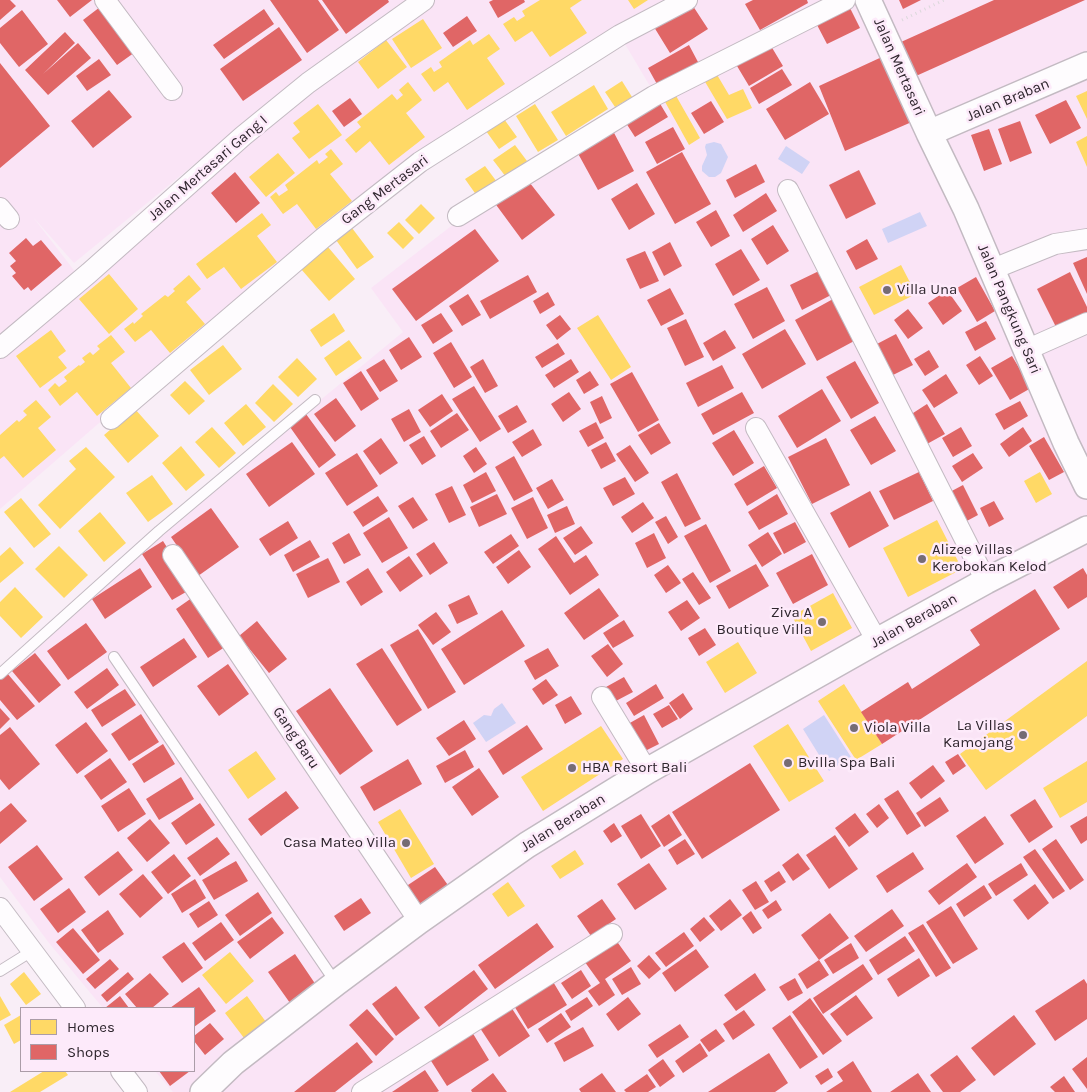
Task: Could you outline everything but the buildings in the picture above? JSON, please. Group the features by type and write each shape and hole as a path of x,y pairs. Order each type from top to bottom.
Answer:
{"street":[{"path":"105,0 172,90"},
{"name":"Jalan Mertasari Gang I","path":"0,348 89,273 243,136 308,83 424,0"},
{"name":"Gang Mertasari","path":"111,419 323,238 420,162 620,35 687,0"},
{"path":"458,216 654,96 845,0"},
{"name":"Jalan Mertasari","path":"868,0 929,134"},
{"name":"Jalan Braban","path":"929,134 1087,65"},
{"name":"Jalan Pangkung Sari","path":"929,134 993,269 1066,443 1087,486"},
{"path":"788,190 986,582"},
{"path":"993,269 1055,244 1087,239"},
{"path":"1026,350 1087,323"},
{"path":"756,428 877,641"},
{"name":"Jalan Beraban","path":"203,1092 233,1063 336,982 418,921 527,845 647,771 877,641 1087,529"},
{"name":"Gang Baru","path":"173,555 418,921"},
{"path":"602,697 647,771"},
{"path":"0,908 74,1007"},
{"path":"362,1092 612,934"},
{"path":"122,1072 137,1092"}],"lane":[{"path":"0,674 159,531 315,400"},
{"path":"114,657 336,982"},
{"path":"0,971 32,951"}],"path":[{"path":"881,30 944,0"}],"shaded area":[{"path":"0,0 405,0 241,126 74,263 33,217 83,282 243,139 433,0 679,0 318,233 0,509"},
{"path":"697,0 840,0 654,93 622,39"},
{"path":"866,0 1087,0 1087,1092 173,1092 156,1072 195,1072 195,1007 102,1007 49,943 0,877 0,681 162,534 403,332 371,288 459,220 715,69"}],"water":[{"path":"714,142 721,144 728,157 721,173 715,177 709,177 702,171 702,166 707,155 706,144"},
{"path":"786,146 810,162 802,174 778,159"},
{"path":"920,212 927,226 888,243 882,229"},
{"path":"502,703 516,723 486,742 473,723 484,715 491,716 494,709"},
{"path":"824,715 851,757 829,771 803,729"}],"place":[{"name":"Villa Una","path":"887,290"},
{"name":"Alizee Villas Kerobokan Kelod","path":"922,559"},
{"name":"Ziva A Boutique Villa","path":"822,622"},
{"name":"Viola Villa","path":"854,728"},
{"name":"La Villas Kamojang","path":"1023,735"},
{"name":"Bvilla Spa Bali","path":"788,763"},
{"name":"HBA Resort Bali","path":"572,768"},
{"name":"Casa Mateo Villa","path":"406,843"}]}
